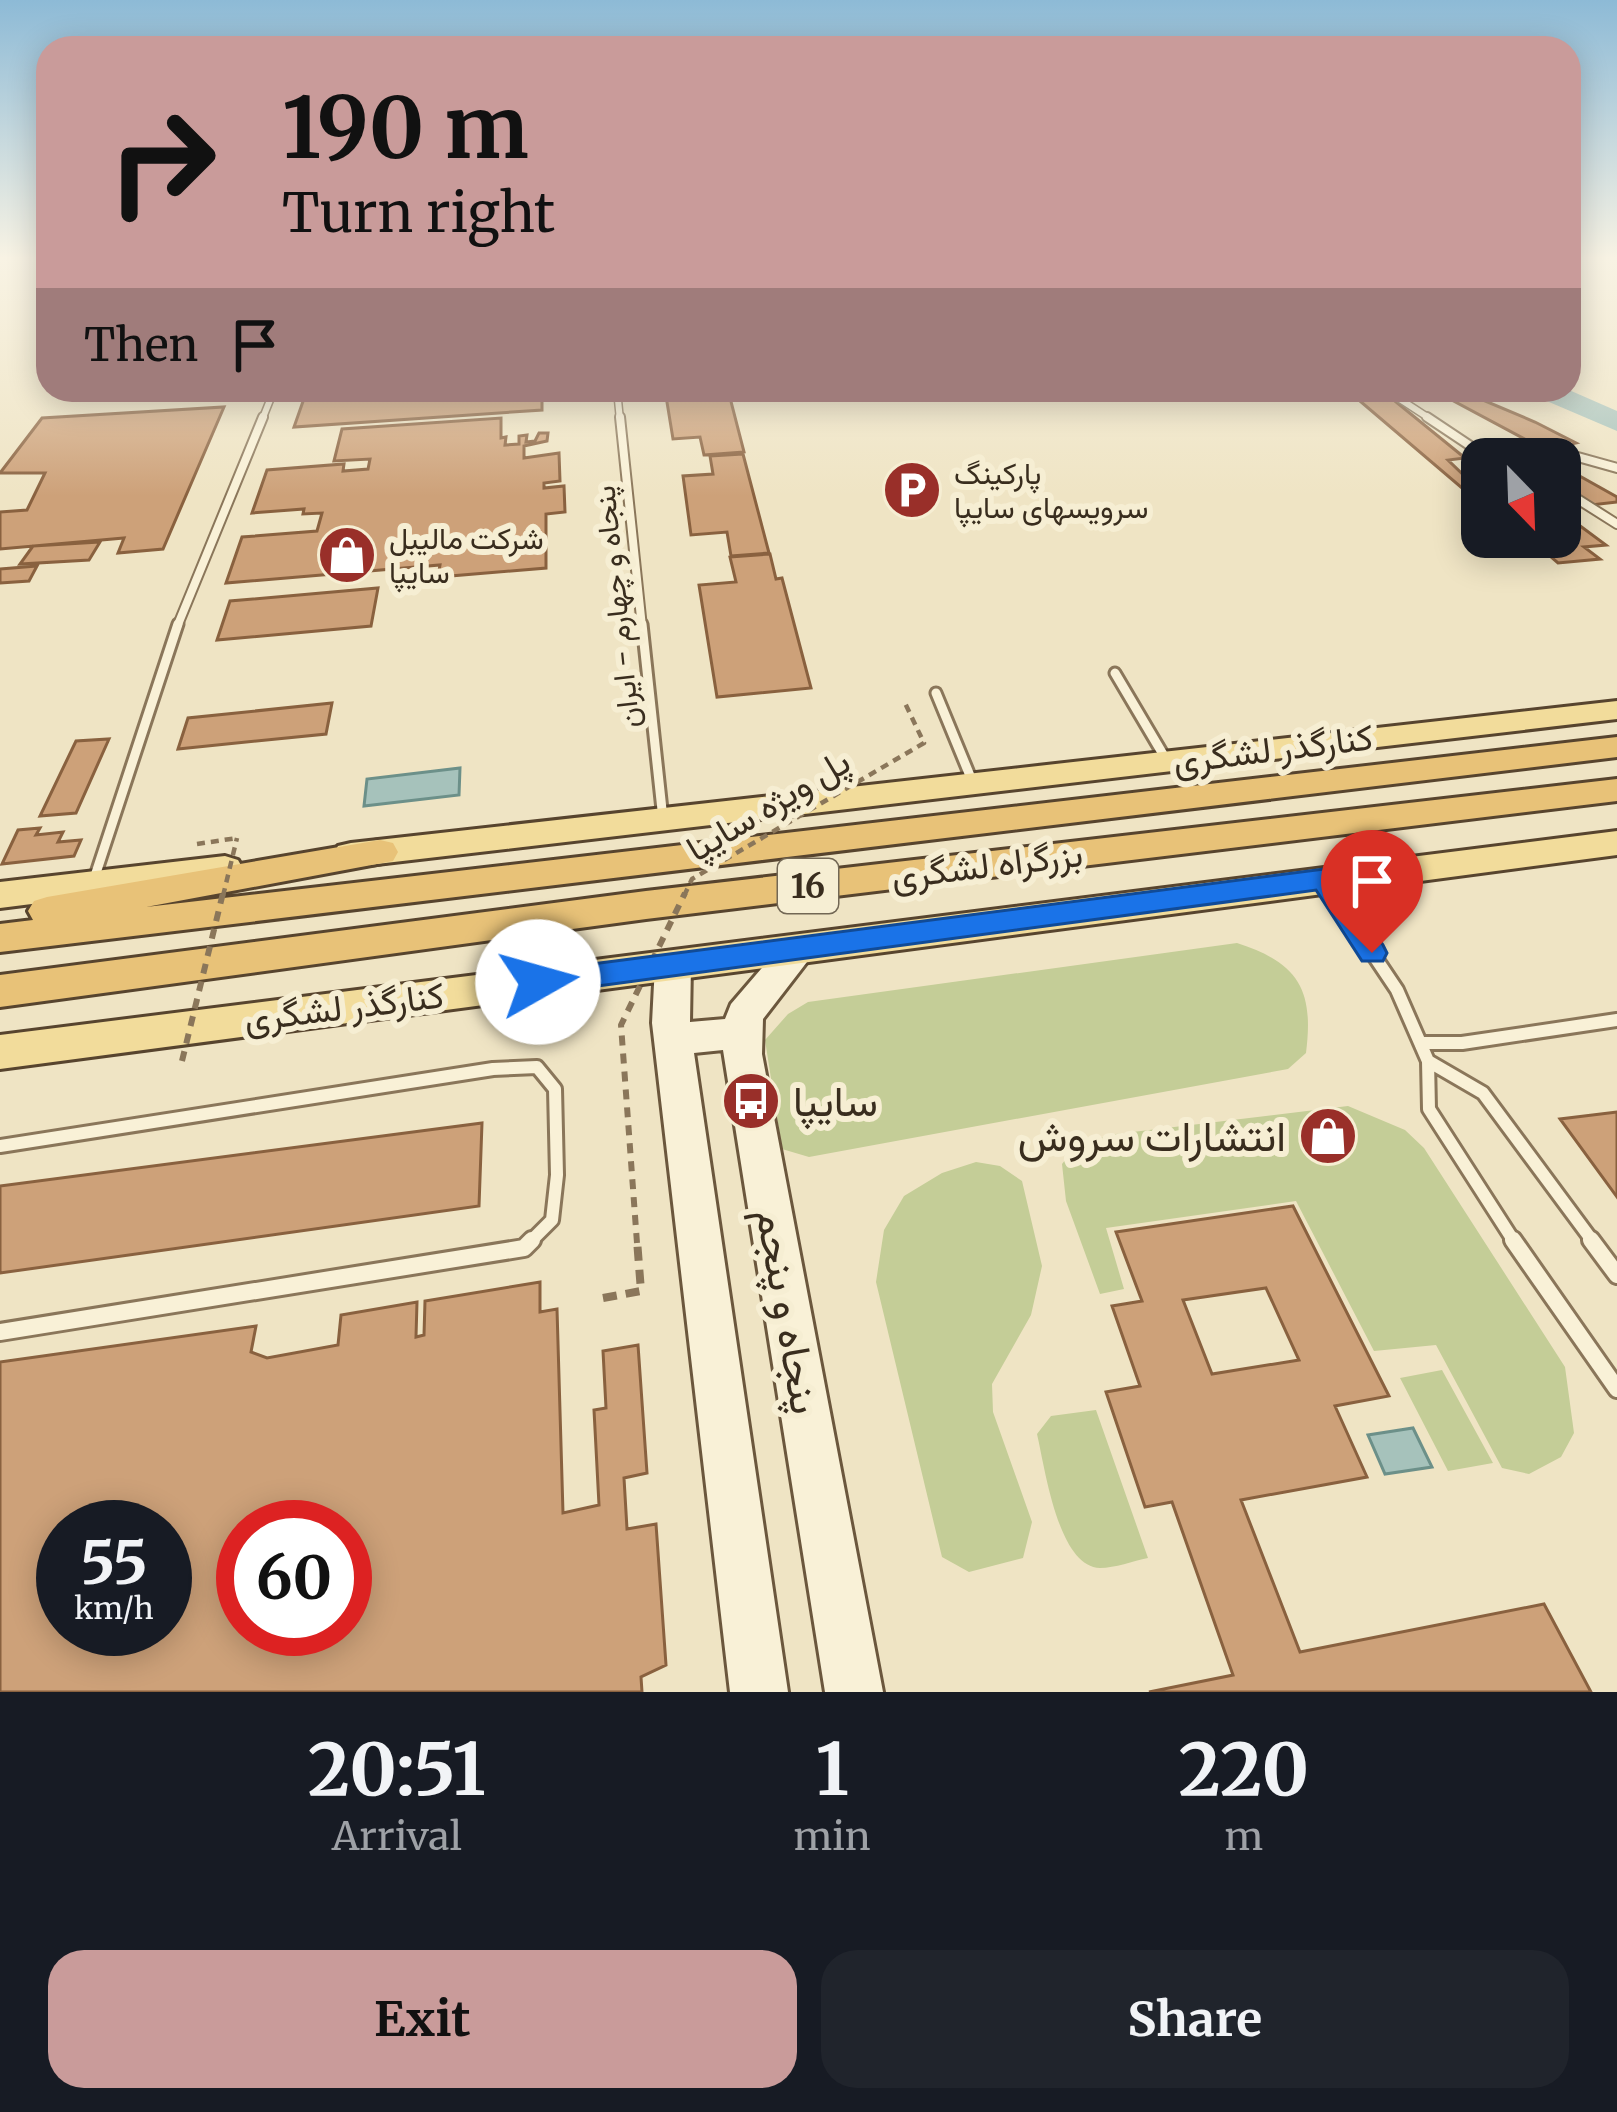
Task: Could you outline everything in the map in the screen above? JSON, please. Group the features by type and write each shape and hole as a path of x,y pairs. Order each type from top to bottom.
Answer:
{"highway":[{"name":"بزرگراه لشگری","path":"0,938 1617,747"},
{"name":"بزرگراه لشگری","path":"0,991 669,902 1617,790"},
{"path":"0,920 246,872 380,852"}],"main road":[{"name":"کنارگذر لشگری","path":"0,895 1617,710"},
{"name":"کنارگذر لشگری","path":"0,1052 1617,843"},
{"path":"674,1039 743,1033 744,1015 799,949"},
{"name":"پنجاه و پنجم","path":"674,965 674,1039 759,1692"},
{"name":"پنجاه و پنجم","path":"743,1033 742,1054 854,1692"}],"lane":[{"path":"92,885 177,627 269,402"},
{"name":"پنجاه و چهارم - ایران","path":"617,402 663,819"},
{"path":"1404,402 1461,440"},
{"path":"1581,458 1617,468"},
{"path":"1581,501 1617,524"},
{"path":"1115,674 1167,761"},
{"path":"936,693 974,783"},
{"path":"1324,879 1396,990 1427,1061 1429,1109 1531,1268 1617,1389"},
{"path":"1420,1043 1462,1043 1617,1020"},
{"path":"1427,1061 1484,1094 1617,1276"},
{"path":"0,1146 493,1069 537,1067 555,1089 557,1175 552,1220 524,1248 0,1332"}],"path":[{"name":"پل ویژه سایپا","path":"603,1298 641,1291 621,1025 692,879 924,743 904,701"},
{"path":"182,1061 237,838 198,841"}],"green space":[{"path":"1237,943 1288,970 1304,996 1306,1053 1288,1069 809,1157 782,1149 765,1040 788,1014 808,1002"},
{"path":"1348,1106 1405,1130 1424,1148 1565,1367 1574,1433 1561,1457 1529,1474 1502,1468 1436,1345 1374,1351 1296,1201 1106,1228 1124,1289 1100,1294 1066,1201 1062,1164 1079,1143 1116,1134"},
{"path":"976,1162 1000,1166 1022,1181 1042,1266 1031,1315 992,1384 993,1412 1032,1522 1023,1558 969,1572 942,1557 876,1282 884,1230 904,1196 942,1173"},
{"path":"1442,1370 1493,1463 1448,1471 1400,1378"},
{"path":"1096,1410 1148,1558 1100,1568 1086,1563 1064,1534 1037,1434 1051,1416"}],"water":[{"path":"460,768 459,795 364,806 367,779"},
{"path":"1413,1428 1432,1467 1385,1474 1368,1435"}],"building":[{"path":"303,402 542,402 542,410 294,427"},
{"path":"667,402 731,402 744,452 704,455 700,437 673,439"},
{"path":"1361,402 1396,402 1461,455 1448,460 1461,473 1461,487"},
{"path":"1456,402 1488,402 1566,438 1523,438"},
{"path":"224,407 163,549 118,553 124,538 0,549 0,512 27,510 45,473 0,473 42,418"},
{"path":"501,418 505,445 519,444 519,436 527,435 526,442 548,433 547,441 524,446 524,458 559,453 560,481 544,483 544,488 564,486 565,512 546,514 546,568 438,577 440,565 226,583 242,537 317,531 322,513 303,514 304,509 252,513 267,470 344,464 343,471 368,469 370,459 334,461 342,429"},
{"path":"743,454 769,553 731,556 727,532 691,535 683,476 713,474 710,456"},
{"path":"1581,477 1617,497 1617,502 1591,505 1581,499"},
{"path":"1581,527 1606,545 1584,547 1600,559 1558,563 1552,558 1581,558"},
{"path":"100,542 89,560 20,564 33,546"},
{"path":"770,554 776,579 782,578 811,688 717,697 699,585 736,582 730,557"},
{"path":"37,566 29,581 0,583 0,569"},
{"path":"378,588 371,626 217,640 230,601"},
{"path":"332,703 326,734 178,749 188,718"},
{"path":"109,739 76,813 40,816 76,741"},
{"path":"40,828 36,835 63,832 58,842 81,840 74,856 2,864 18,830"},
{"path":"1617,1112 1617,1197 1560,1119"},
{"path":"482,1123 479,1206 0,1273 0,1186"},
{"path":"1293,1206 1389,1396 1335,1406 1367,1477 1241,1500 1300,1652 1544,1604 1591,1692 1149,1692 1233,1675 1172,1502 1145,1507 1106,1392 1140,1386 1112,1306 1142,1301 1116,1232","holes":["1266,1288 1299,1360 1212,1374 1183,1300"]},
{"path":"540,1282 540,1312 557,1309 563,1513 599,1505 594,1410 606,1408 603,1351 638,1345 647,1473 624,1478 627,1529 656,1524 666,1665 641,1677 642,1692 0,1692 0,1362 256,1326 251,1352 267,1358 338,1345 341,1315 417,1302 416,1337 424,1335 425,1301"}],"waterway":[{"path":"1572,402 1617,422"}],"place":[{"name":"پارکینگ سرویسهای سایپا","path":"912,490"},
{"name":"شرکت مالیبل سایپا","path":"347,555"},
{"name":"سایپا","path":"751,1101"},
{"name":"انتشارات سروش","path":"1328,1136"}],"route":[{"path":"538,982 1324,879 1372,953"}]}
